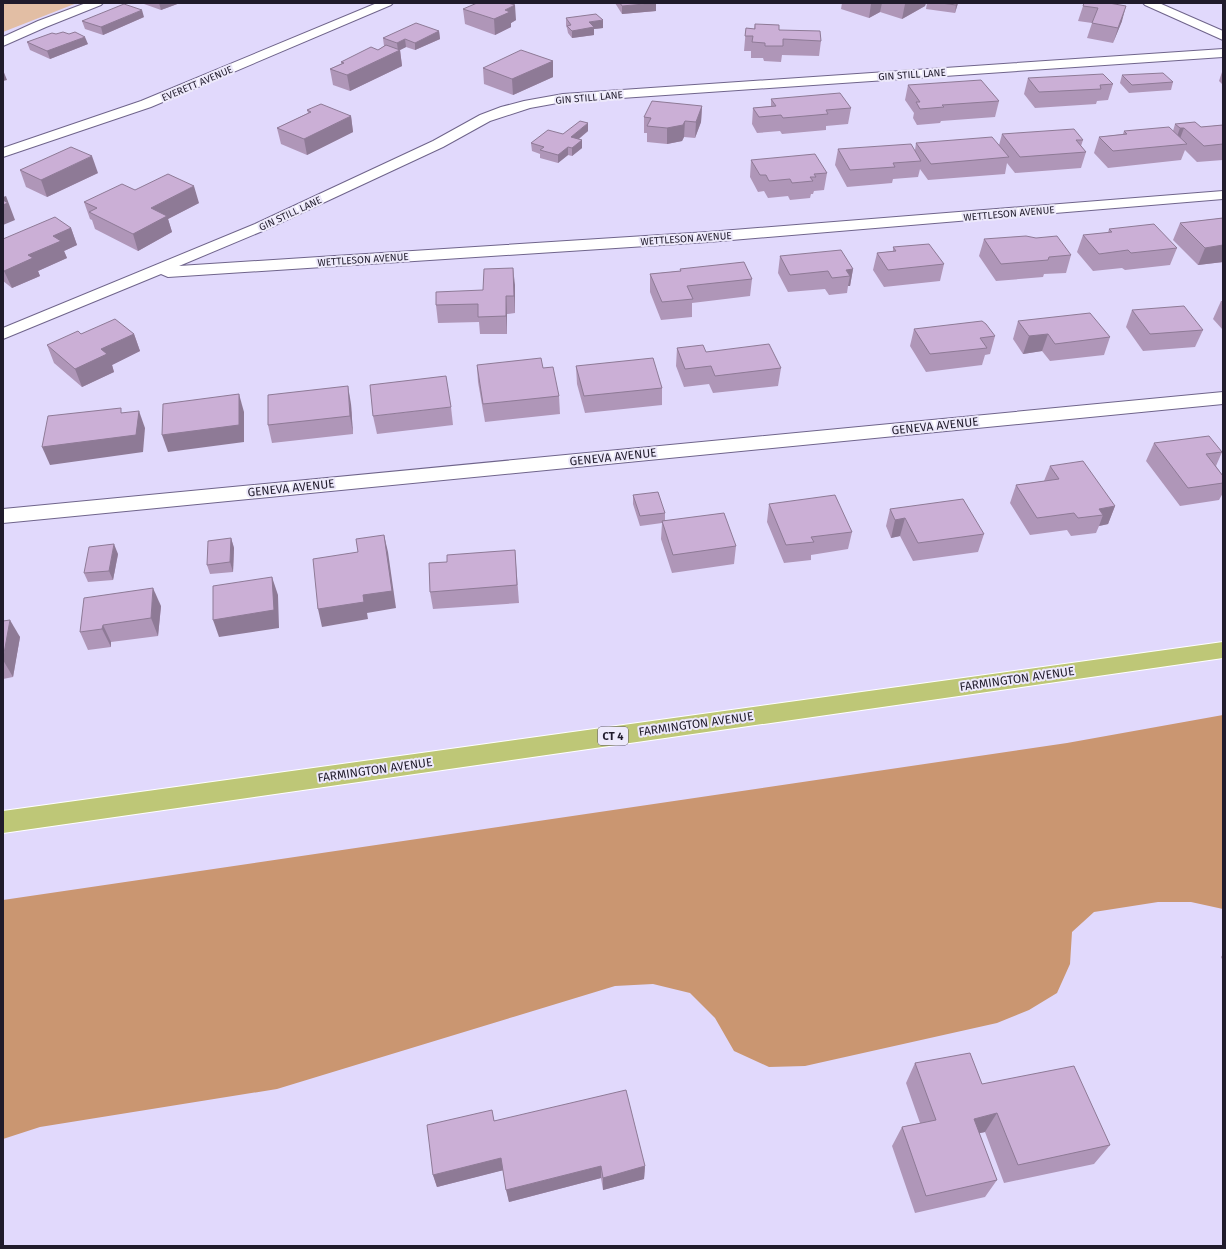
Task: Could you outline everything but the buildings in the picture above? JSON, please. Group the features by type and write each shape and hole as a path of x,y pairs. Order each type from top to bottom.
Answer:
{"main road":[{"name":"FARMINGTON AVENUE","path":"3,822 1223,650"}],"street":[{"path":"3,42 42,24 97,3"},
{"name":"EVERETT AVENUE","path":"3,153 146,104 387,3"},
{"path":"1149,3 1223,36"},
{"name":"GIN STILL LANE","path":"3,334 260,227 438,144 485,118 506,110 529,104 571,98 1223,53"},
{"name":"WETTLESON AVENUE","path":"148,273 708,237 1223,195"},
{"name":"GENEVA AVENUE","path":"3,516 1223,398"}],"shaded area":[{"path":"3,3 77,3 3,32"},
{"path":"1223,715 1223,909 1191,902 1158,902 1094,912 1072,932 1070,964 1057,993 1029,1010 997,1023 805,1066 769,1067 734,1051 715,1018 690,993 653,984 615,986 277,1089 40,1127 3,1139 3,900 1067,743"}]}
